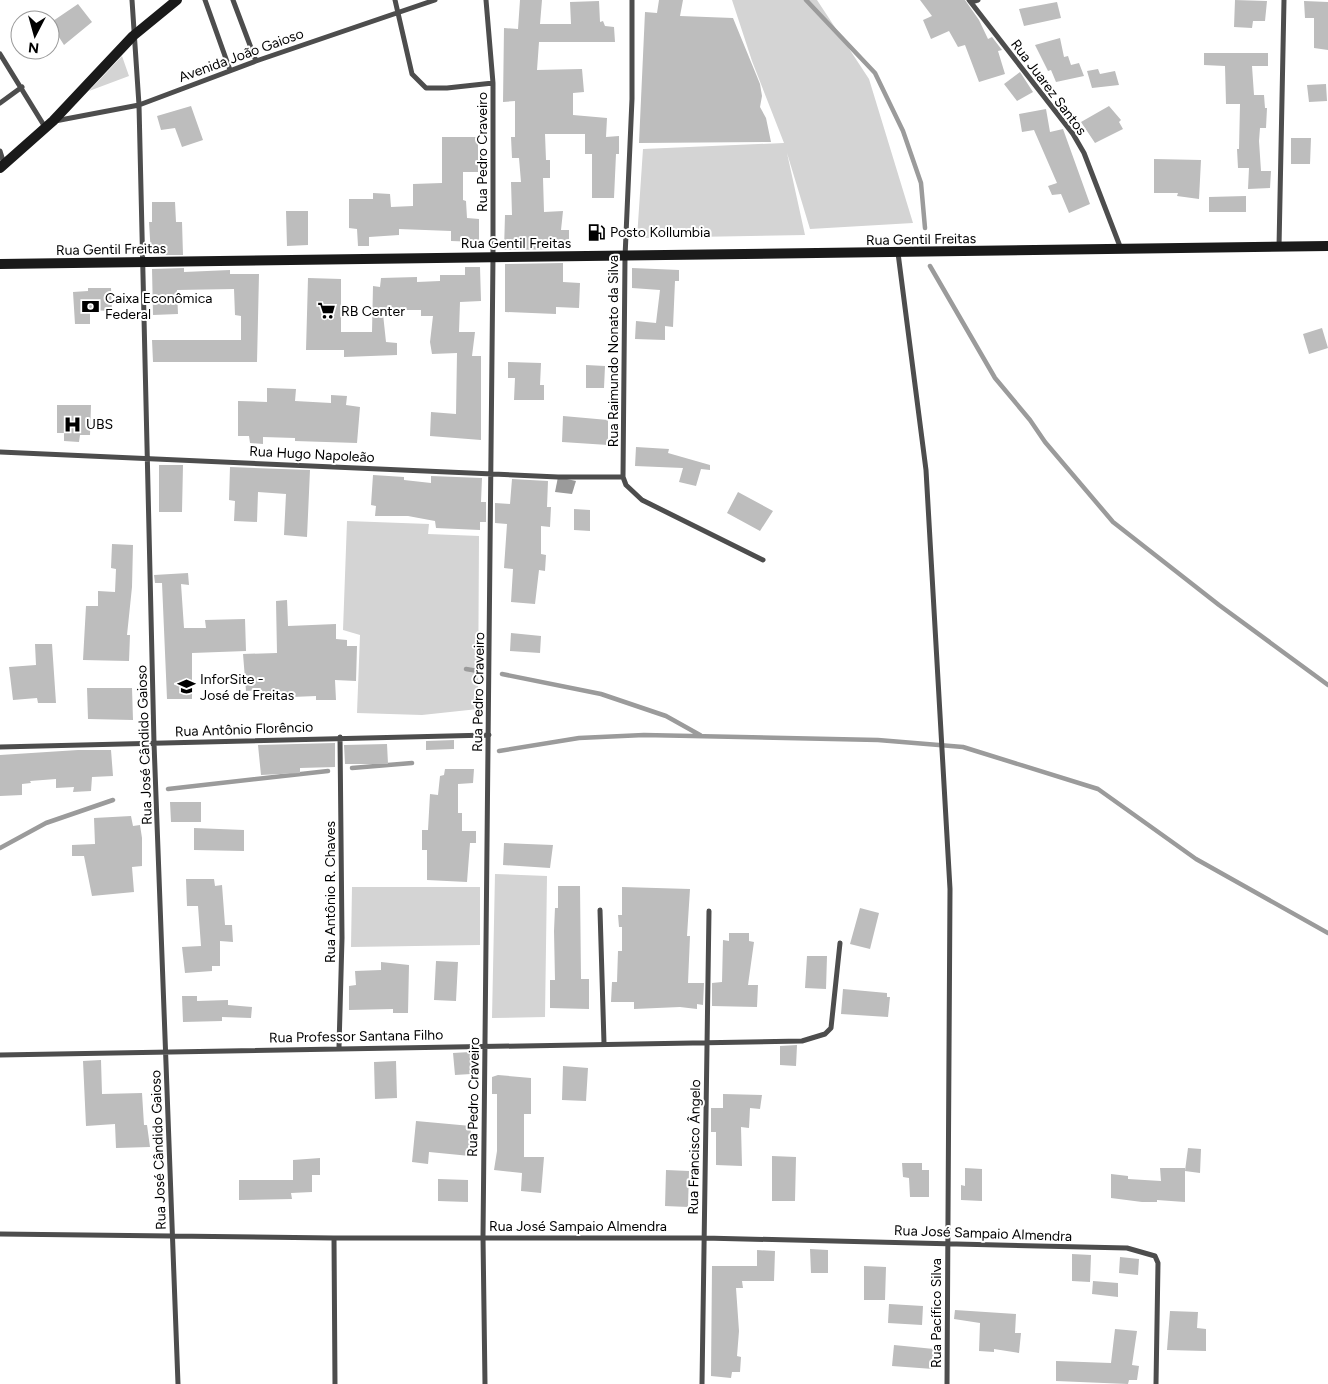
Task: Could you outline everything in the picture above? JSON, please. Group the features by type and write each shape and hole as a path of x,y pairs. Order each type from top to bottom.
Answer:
{"main road":[{"path":"2,166 49,124 133,36 177,0"},
{"name":"Rua Gentil Freitas","path":"0,264 1328,246"}],"street":[{"name":"Rua José Cândido Gaioso","path":"132,0 139,105 141,263 149,457 154,743 178,1384"},
{"path":"205,0 230,70"},
{"path":"234,0 256,61"},
{"path":"394,0 412,74 426,88 493,83"},
{"name":"Avenida João Gaioso","path":"49,124 139,105 230,70 435,0"},
{"name":"Rua Pedro Craveiro","path":"485,1384 482,1237 494,256 493,83 486,0"},
{"name":"Rua Raimundo Nonato da Silva","path":"623,477 625,257 632,99 632,0"},
{"path":"970,1 978,0"},
{"path":"1279,248 1284,0"},
{"name":"Rua Juarez Santos","path":"970,1 1073,134 1084,154 1122,250"},
{"path":"0,54 49,124"},
{"path":"0,103 22,87"},
{"path":"0,151 2,166"},
{"name":"Rua Pacífico Silva","path":"898,253 926,470 950,889 947,1384"},
{"name":"Rua Hugo Napoleão","path":"0,452 149,457 492,474 623,477"},
{"path":"623,477 626,485 642,500 763,560"},
{"name":"Rua Antônio Florêncio","path":"0,747 489,735"},
{"name":"Rua Antônio R. Chaves","path":"340,738 342,938 340,1047"},
{"path":"600,910 604,1043"},
{"name":"Rua Francisco Ângelo","path":"702,1384 709,911"},
{"name":"Rua Professor Santana Filho","path":"0,1055 340,1047 802,1040 825,1034 831,1028 840,943"},
{"name":"Rua José Sampaio Almendra","path":"0,1234 334,1238 704,1238 1127,1248 1155,1256 1158,1263 1156,1384"},
{"path":"334,1238 335,1384"}],"shaded area":[{"path":"732,0 817,0 869,79 913,223 810,229 787,153 805,235 637,238 643,149 784,143 752,61"},
{"path":"122,56 129,76 89,91"},
{"path":"558,477 576,481 572,494 555,492"},
{"path":"347,521 429,524 428,534 479,536 478,709 422,715 357,713 360,635 343,630"},
{"path":"495,874 547,876 545,1017 492,1018"},
{"path":"352,887 480,887 480,945 351,947"}],"building":[{"path":"520,0 542,0 540,24 571,24 570,2 599,1 600,22 603,21 605,26 614,27 615,42 539,42 537,70 582,69 584,92 573,93 573,115 607,118 606,137 619,136 619,154 616,154 614,198 592,198 592,154 585,154 585,134 545,134 546,160 550,160 550,178 543,178 544,212 563,211 561,230 569,230 569,244 564,244 564,249 504,250 505,215 512,215 511,182 521,182 519,158 512,158 511,137 515,137 515,101 503,102 504,28 518,29"},
{"path":"659,0 683,0 680,16 733,18 760,84 762,96 760,107 766,118 771,142 639,143 645,12 657,13"},
{"path":"920,0 965,0 979,20 988,39 992,37 1002,50 998,51 1005,74 979,82 965,45 958,47 949,31 931,39 923,20 932,16"},
{"path":"1235,0 1267,1 1265,21 1253,21 1252,28 1234,27"},
{"path":"1304,1 1328,2 1328,50 1314,48 1314,18 1305,18"},
{"path":"1057,2 1061,18 1024,26 1019,9"},
{"path":"78,4 92,22 64,45 60,39 60,16"},
{"path":"1060,38 1064,57 1068,56 1071,65 1079,63 1084,76 1056,82 1051,70 1048,71 1035,45"},
{"path":"1204,53 1268,53 1268,66 1252,66 1254,95 1264,95 1265,108 1267,108 1266,128 1260,128 1259,141 1261,171 1271,171 1270,188 1248,189 1249,168 1238,168 1237,149 1239,149 1240,104 1226,104 1225,66 1204,65"},
{"path":"1098,69 1100,74 1115,71 1119,85 1092,88 1087,71"},
{"path":"1020,72 1033,92 1017,101 1004,84"},
{"path":"1326,84 1327,101 1309,102 1307,85"},
{"path":"191,106 203,140 182,147 175,128 161,130 157,116"},
{"path":"1109,106 1121,120 1119,122 1123,129 1095,143 1081,122"},
{"path":"1046,109 1050,132 1063,129 1090,204 1069,213 1061,194 1052,195 1048,186 1057,183 1034,130 1022,132 1019,114"},
{"path":"442,137 478,137 478,172 463,172 463,200 466,201 467,218 479,219 479,242 451,241 451,231 399,229 399,235 369,237 369,246 358,246 357,229 349,228 349,199 373,199 373,193 390,194 391,207 413,206 413,184 442,183"},
{"path":"1291,138 1311,138 1310,164 1291,164"},
{"path":"1154,159 1201,160 1199,199 1177,196 1178,193 1154,193"},
{"path":"1246,196 1246,212 1209,212 1209,197"},
{"path":"152,202 175,202 176,222 182,222 183,255 151,255 149,222 152,222"},
{"path":"286,211 308,211 308,245 287,246"},
{"path":"563,263 563,282 580,283 579,308 556,307 556,314 505,312 505,264"},
{"path":"465,267 480,267 481,301 460,302 459,332 475,332 472,356 481,356 481,440 430,436 431,412 456,414 457,353 432,354 430,342 433,316 421,316 421,310 394,310 394,313 383,314 386,342 397,343 397,355 344,357 344,350 306,350 308,278 341,279 341,332 372,332 373,286 380,287 381,278 417,277 417,282 440,281 440,275 465,275"},
{"path":"184,268 184,272 230,270 230,274 259,274 257,362 153,362 152,340 241,340 241,316 235,315 234,289 177,290 178,314 153,315 152,269"},
{"path":"632,268 679,270 679,281 675,281 673,327 665,326 665,340 635,339 636,321 656,323 660,290 632,288"},
{"path":"88,288 111,288 112,311 90,310 90,324 75,324 73,292 88,291"},
{"path":"1322,328 1328,348 1309,354 1303,334"},
{"path":"508,362 541,363 540,385 544,385 544,400 514,400 515,378 508,378"},
{"path":"586,365 605,366 604,388 586,388"},
{"path":"267,388 296,389 295,401 331,403 331,395 347,396 346,405 360,407 357,443 295,441 295,438 263,437 263,444 250,443 249,436 238,436 238,401 267,402"},
{"path":"57,405 91,405 90,435 80,435 79,442 64,441 64,433 57,433"},
{"path":"563,416 608,420 608,445 562,442"},
{"path":"636,447 669,449 668,453 710,465 710,470 701,469 696,486 679,482 683,468 635,466"},
{"path":"159,465 183,465 182,512 159,512"},
{"path":"230,467 310,470 307,537 284,535 286,494 258,492 257,522 234,521 235,501 229,500"},
{"path":"373,475 404,477 404,480 431,483 431,476 482,478 481,502 486,502 486,522 480,522 480,530 436,528 435,521 408,516 375,516 376,506 371,505"},
{"path":"512,479 548,481 547,507 551,507 550,527 541,526 541,554 546,555 545,571 539,570 535,604 511,602 513,569 504,568 507,524 495,523 495,503 510,504"},
{"path":"738,492 773,511 760,531 727,513"},
{"path":"574,509 590,510 590,531 574,530"},
{"path":"112,544 133,545 132,587 127,635 130,635 129,661 83,660 86,606 98,606 98,591 115,592 116,569 111,568"},
{"path":"188,573 189,585 181,584 184,628 206,628 205,620 245,619 246,651 192,653 192,699 167,699 162,583 155,583 154,575"},
{"path":"287,600 288,626 336,624 336,639 347,640 347,646 357,646 356,681 335,680 336,700 316,700 316,696 292,697 292,693 263,695 262,690 246,691 243,654 277,653 276,601"},
{"path":"511,633 541,636 540,653 510,651"},
{"path":"35,644 52,644 56,703 38,703 37,698 13,700 9,667 36,665"},
{"path":"87,688 132,688 133,720 88,719"},
{"path":"454,740 454,749 426,750 426,741"},
{"path":"335,743 335,767 300,768 300,773 261,775 258,745"},
{"path":"387,744 388,764 345,764 344,745"},
{"path":"111,750 113,776 92,777 91,791 73,792 74,787 56,788 56,779 30,781 31,783 22,784 22,795 0,796 0,755"},
{"path":"445,769 474,769 473,783 458,784 458,813 462,813 462,831 476,831 476,843 470,843 467,882 427,880 427,850 422,850 422,830 428,830 430,794 438,795 440,776 444,775"},
{"path":"170,802 201,802 201,822 171,822"},
{"path":"131,816 133,826 140,825 142,838 142,866 132,867 134,892 92,896 84,856 72,856 72,845 95,844 94,818"},
{"path":"194,828 244,830 244,851 194,850"},
{"path":"504,843 553,845 550,868 503,865"},
{"path":"186,879 214,879 215,886 222,885 225,925 232,925 233,942 220,941 220,966 212,966 212,971 185,973 182,947 201,946 198,906 187,906"},
{"path":"558,886 580,886 581,979 589,979 589,1009 550,1008 550,980 555,980 554,931 555,908 558,908"},
{"path":"622,887 690,889 687,936 690,936 688,983 704,983 703,1005 697,1004 697,1009 680,1007 634,1009 634,1002 611,1002 612,982 617,982 618,951 622,951 622,927 619,927 618,915 622,915"},
{"path":"860,908 879,913 870,949 850,944"},
{"path":"729,933 749,933 749,941 754,942 748,985 758,985 757,1007 712,1006 712,983 722,982 723,940 729,941"},
{"path":"807,956 827,956 826,989 805,988"},
{"path":"436,961 458,962 456,1001 434,1000"},
{"path":"381,962 409,965 408,1013 393,1013 393,1009 349,1010 349,986 356,985 355,971 381,970"},
{"path":"843,989 887,993 887,997 890,997 888,1017 841,1014"},
{"path":"182,996 197,996 197,1001 228,1000 228,1005 252,1007 251,1018 222,1017 222,1021 183,1022"},
{"path":"797,1045 796,1066 780,1065 780,1046"},
{"path":"470,1052 471,1074 455,1075 453,1053"},
{"path":"101,1060 102,1094 142,1093 144,1125 147,1125 150,1147 116,1148 115,1124 86,1126 83,1061"},
{"path":"396,1061 397,1098 375,1099 374,1062"},
{"path":"563,1066 588,1068 586,1101 562,1100"},
{"path":"498,1075 531,1078 531,1114 524,1114 524,1157 544,1157 541,1193 521,1191 522,1173 494,1170 497,1151 497,1094 492,1094 492,1077"},
{"path":"723,1094 762,1095 760,1109 750,1108 749,1128 741,1127 742,1166 716,1165 716,1132 711,1132 711,1108 723,1108"},
{"path":"416,1121 471,1126 470,1156 429,1152 428,1164 412,1162"},
{"path":"1188,1148 1201,1149 1200,1173 1185,1171"},
{"path":"772,1156 796,1157 795,1201 772,1201"},
{"path":"320,1158 320,1175 312,1175 312,1192 291,1193 292,1199 239,1200 239,1180 293,1180 293,1160"},
{"path":"902,1163 922,1163 922,1170 929,1170 929,1197 910,1197 909,1178 903,1177"},
{"path":"965,1168 982,1169 982,1201 961,1200 961,1185 965,1186"},
{"path":"1160,1168 1185,1168 1185,1202 1157,1200 1157,1202 1142,1202 1111,1198 1111,1174 1128,1176 1128,1179 1161,1181"},
{"path":"666,1170 689,1171 688,1207 665,1206"},
{"path":"438,1179 468,1180 468,1202 438,1201"},
{"path":"810,1249 828,1250 828,1273 811,1273"},
{"path":"757,1250 775,1251 774,1281 742,1281 743,1288 736,1288 739,1331 737,1356 741,1357 740,1372 732,1372 731,1378 711,1376 712,1266 757,1266"},
{"path":"1072,1254 1091,1255 1090,1282 1072,1281"},
{"path":"1120,1257 1139,1259 1138,1275 1119,1273"},
{"path":"864,1266 886,1267 885,1300 864,1300"},
{"path":"1093,1281 1118,1283 1118,1297 1092,1294"},
{"path":"889,1304 923,1306 922,1325 888,1323"},
{"path":"955,1310 1016,1314 1015,1333 1021,1333 1019,1353 994,1349 994,1352 979,1351 980,1323 954,1319"},
{"path":"1170,1311 1198,1312 1197,1328 1206,1329 1206,1351 1167,1350"},
{"path":"1115,1329 1137,1331 1132,1365 1139,1366 1137,1380 1129,1380 1128,1384 1056,1381 1056,1361 1111,1363"},
{"path":"894,1345 934,1349 933,1369 892,1366"}],"waterway":[{"path":"806,0 875,73 903,131 921,183 925,228"},
{"path":"930,266 995,378 1030,420 1045,442 1113,522 1219,605 1328,685"},
{"path":"466,669 478,671"},
{"path":"502,674 601,694 666,716 700,735"},
{"path":"499,751 579,738 644,735 878,740 963,747 1098,789 1196,859 1328,933"},
{"path":"352,768 412,763"},
{"path":"168,789 328,771"},
{"path":"0,848 46,823 113,800"}],"place":[{"name":"Posto Kollumbia","path":"596,232"},
{"name":"Caixa Econômica Federal","path":"91,306"},
{"name":"RB Center","path":"327,311"},
{"name":"UBS","path":"72,424"},
{"name":"InforSite - José de Freitas","path":"186,687"}]}
